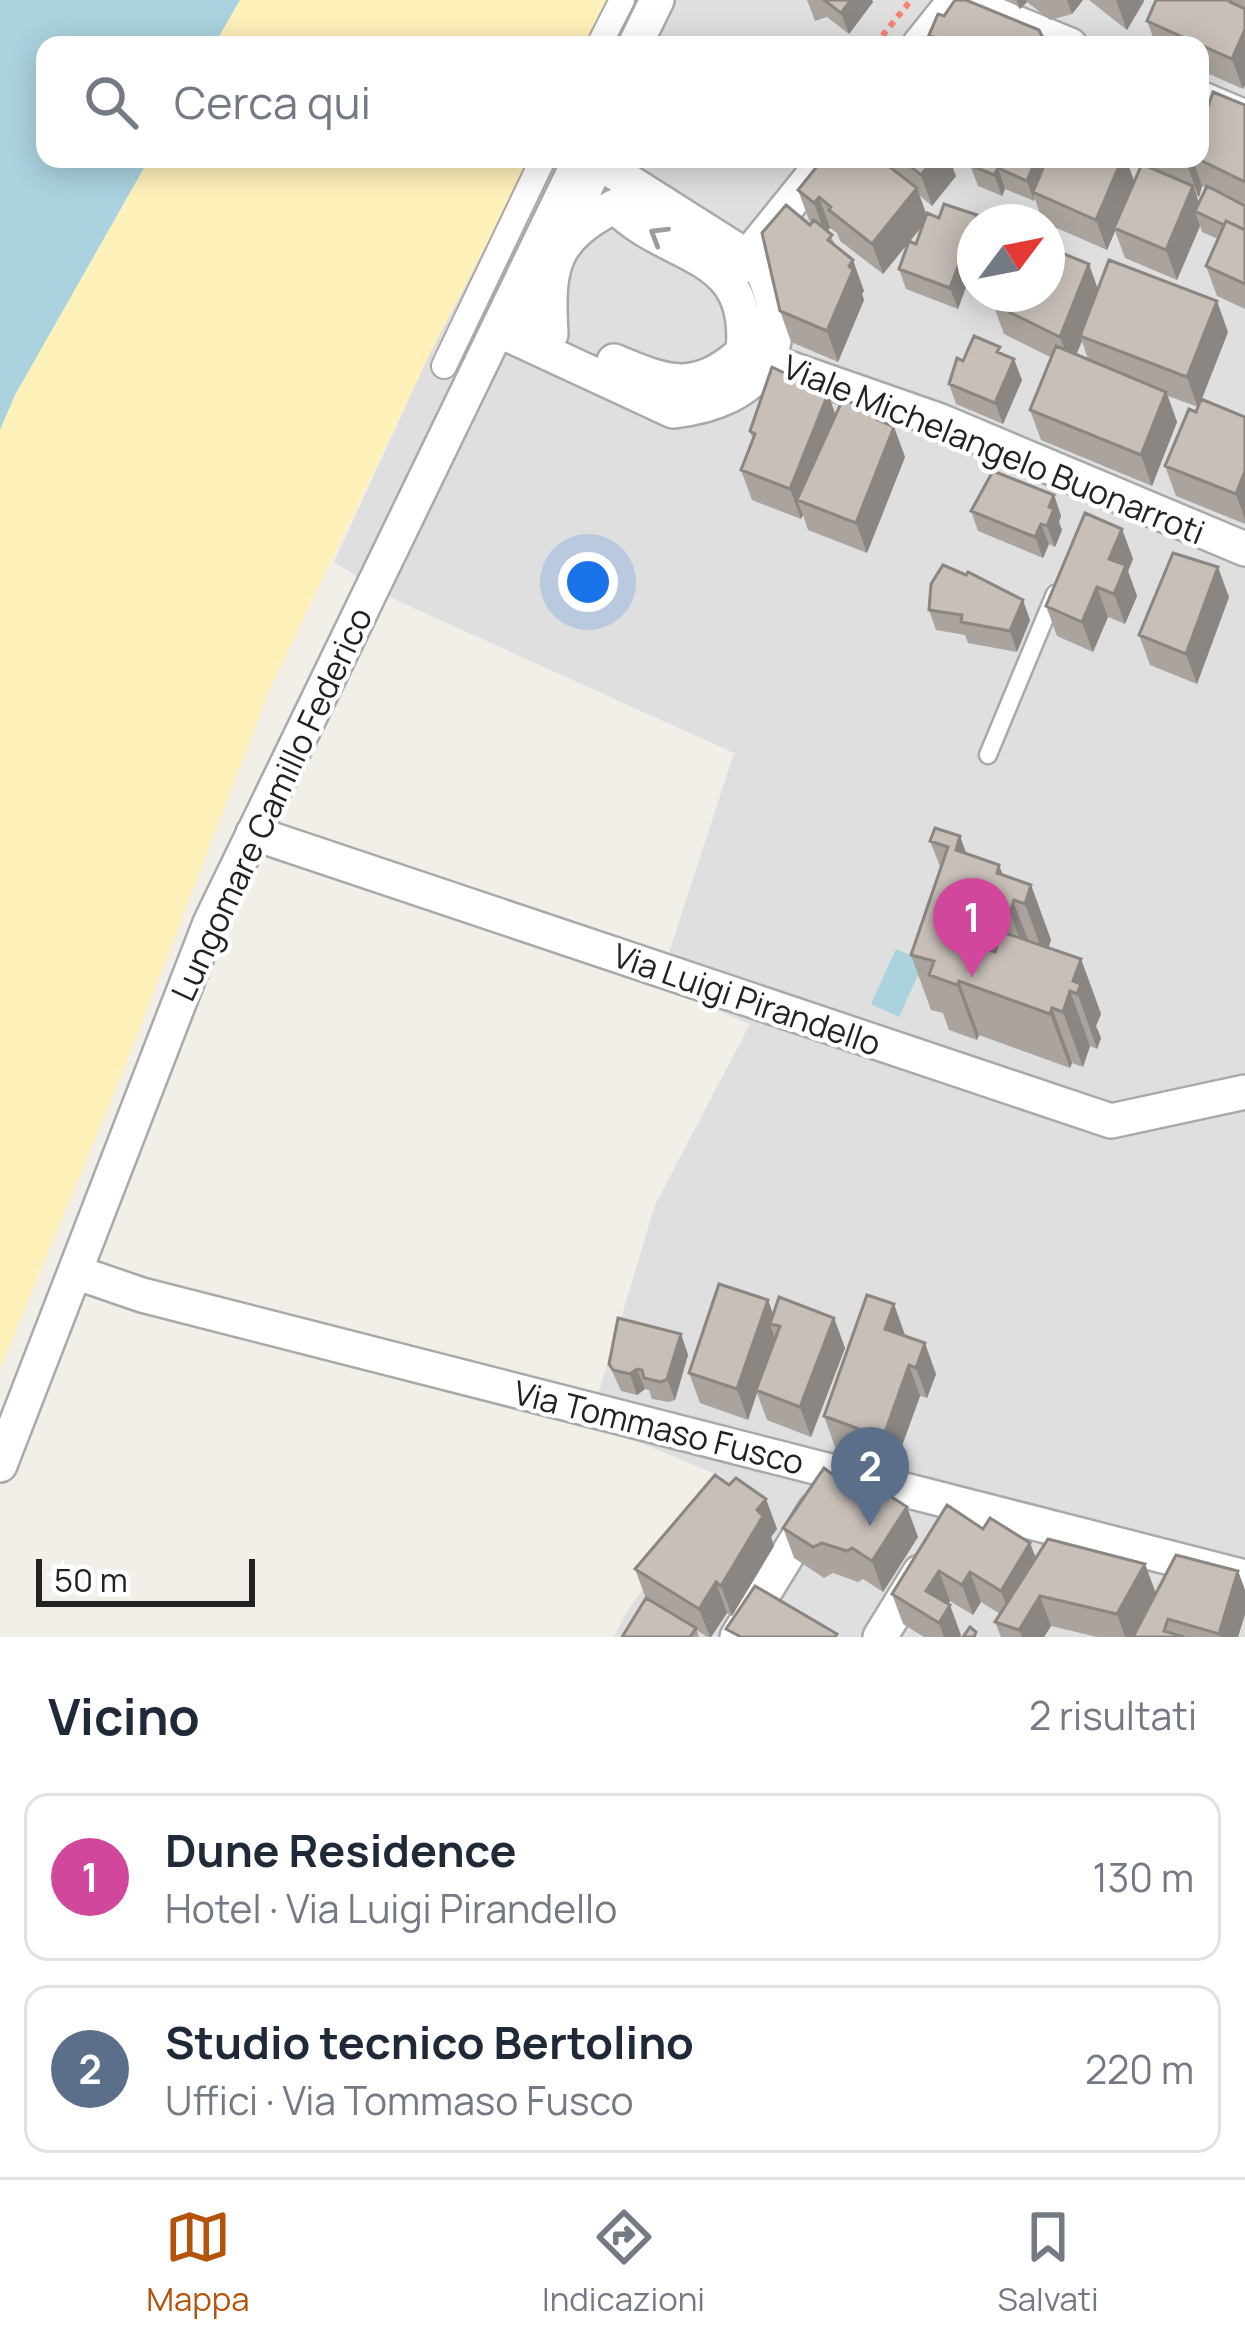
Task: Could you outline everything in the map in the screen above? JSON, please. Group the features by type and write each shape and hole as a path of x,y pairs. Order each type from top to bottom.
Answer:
{"street":[{"path":"604,36 622,0"},
{"path":"639,36 657,0"},
{"path":"927,36 958,0 1048,36"},
{"path":"1209,102 1245,117"},
{"path":"606,168 738,268"},
{"path":"738,268 819,168"},
{"path":"579,178 738,268 759,264 772,290 776,326 730,395 702,408 673,411 513,337 548,291 556,259 570,234 579,178"},
{"path":"444,366 579,178"},
{"name":"Lungomare Camillo Federico","path":"0,1465 210,923 253,832 524,324 579,178"},
{"name":"Viale Michelangelo Buonarroti","path":"757,356 938,420 1095,498 1245,549"},
{"name":"Via Luigi Pirandello","path":"253,832 1111,1121 1245,1092"},
{"name":"Via Tommaso Fusco","path":"75,1272 142,1295 1245,1577"},
{"path":"737,1637 838,1473"},
{"path":"880,1637 961,1504"},
{"path":"1171,1600 1190,1563"}],"lane":[{"path":"988,754 1065,569"}],"path":[{"path":"882,36 911,0"}],"shaded area":[{"path":"610,0 1245,0 1245,1637 614,1637 723,1477 590,1422 655,1205 750,1024 658,986 734,753 396,600 334,562 431,351 526,168 1209,168 1209,36 592,36"}],"sand":[{"path":"240,0 610,0 592,36 219,36"},
{"path":"144,168 526,168 431,351 269,691 127,1062 0,1369 0,430 15,395"}],"water":[{"path":"0,0 240,0 219,36 36,36 36,168 144,168 15,395 0,430"},
{"path":"896,949 924,962 899,1017 871,1004"}],"building":[{"path":"824,0 851,0 841,13"},
{"path":"955,0 966,0 1039,30 1042,36 929,35 938,14 944,16"},
{"path":"1156,0 1231,0 1245,9 1245,29 1232,59 1209,49 1209,36 1181,36 1147,21"},
{"path":"1213,92 1245,105 1245,182 1209,164"},
{"path":"816,168 891,168 917,188 872,244 819,197 814,203 798,190"},
{"path":"998,168 1032,168 1027,181"},
{"path":"1043,168 1118,168 1096,220 1033,192"},
{"path":"1140,168 1193,186 1166,250 1114,228"},
{"path":"1207,186 1245,206 1245,230 1195,211"},
{"path":"944,204 957,208 957,269 950,288 899,269 909,241 916,244 927,213 939,218"},
{"path":"786,205 810,225 814,220 832,235 828,240 853,260 827,331 780,311 762,233"},
{"path":"1226,221 1245,230 1245,284 1206,266"},
{"path":"1065,254 1089,264 1060,337 1009,312 1065,312"},
{"path":"1109,260 1217,301 1187,377 1080,336"},
{"path":"974,336 1014,359 995,403 949,384 957,358 963,361"},
{"path":"1056,346 1166,392 1141,455 1030,410"},
{"path":"772,367 828,394 790,489 741,470"},
{"path":"843,399 878,413 876,419 894,427 856,523 797,500"},
{"path":"1201,399 1245,417 1245,471 1236,494 1165,466 1189,409 1196,412"},
{"path":"993,471 1054,495 1047,526 1041,524 1035,537 971,511"},
{"path":"1085,513 1122,529 1109,559 1126,565 1114,594 1097,587 1082,622 1046,606"},
{"path":"1173,553 1218,567 1186,654 1139,635"},
{"path":"943,565 968,572 1023,600 1010,631 929,610 931,584"},
{"path":"935,828 960,836 956,850 999,865 997,873 1031,885 1025,904 1014,900 1010,913 988,905 975,945 995,952 1002,932 1081,959 1073,981 1081,984 1077,994 1070,991 1063,1012 1052,1008 1050,1014 929,975 934,961 911,955 948,847 930,841"},
{"path":"719,1284 768,1300 737,1389 689,1373"},
{"path":"867,1295 894,1304 885,1329 925,1343 916,1368 909,1365 883,1438 824,1416"},
{"path":"779,1297 834,1318 800,1407 756,1390 780,1326 770,1324"},
{"path":"618,1318 681,1334 667,1379 644,1378 637,1369 630,1374 613,1370 609,1364"},
{"path":"824,1468 864,1498 868,1493 881,1502 887,1494 907,1507 872,1561 852,1548 847,1551 822,1543 813,1547 783,1528"},
{"path":"715,1475 729,1485 736,1478 766,1499 757,1510 763,1516 721,1586 716,1582 699,1609 635,1569"},
{"path":"947,1505 983,1529 990,1518 1030,1543 1001,1591 970,1572 962,1585 939,1571 926,1591 950,1605 939,1623 892,1594"},
{"path":"1048,1539 1145,1564 1117,1614 1040,1596 1019,1630 995,1622"},
{"path":"1176,1555 1238,1571 1219,1634 1168,1619 1164,1631 1184,1637 1133,1637"},
{"path":"755,1586 837,1634 741,1637 726,1629"},
{"path":"646,1598 696,1628 690,1637 622,1637"}],"place":[{"name":"Dune Residence","path":"972,977"},
{"name":"Studio tecnico Bertolino","path":"870,1526"}]}
